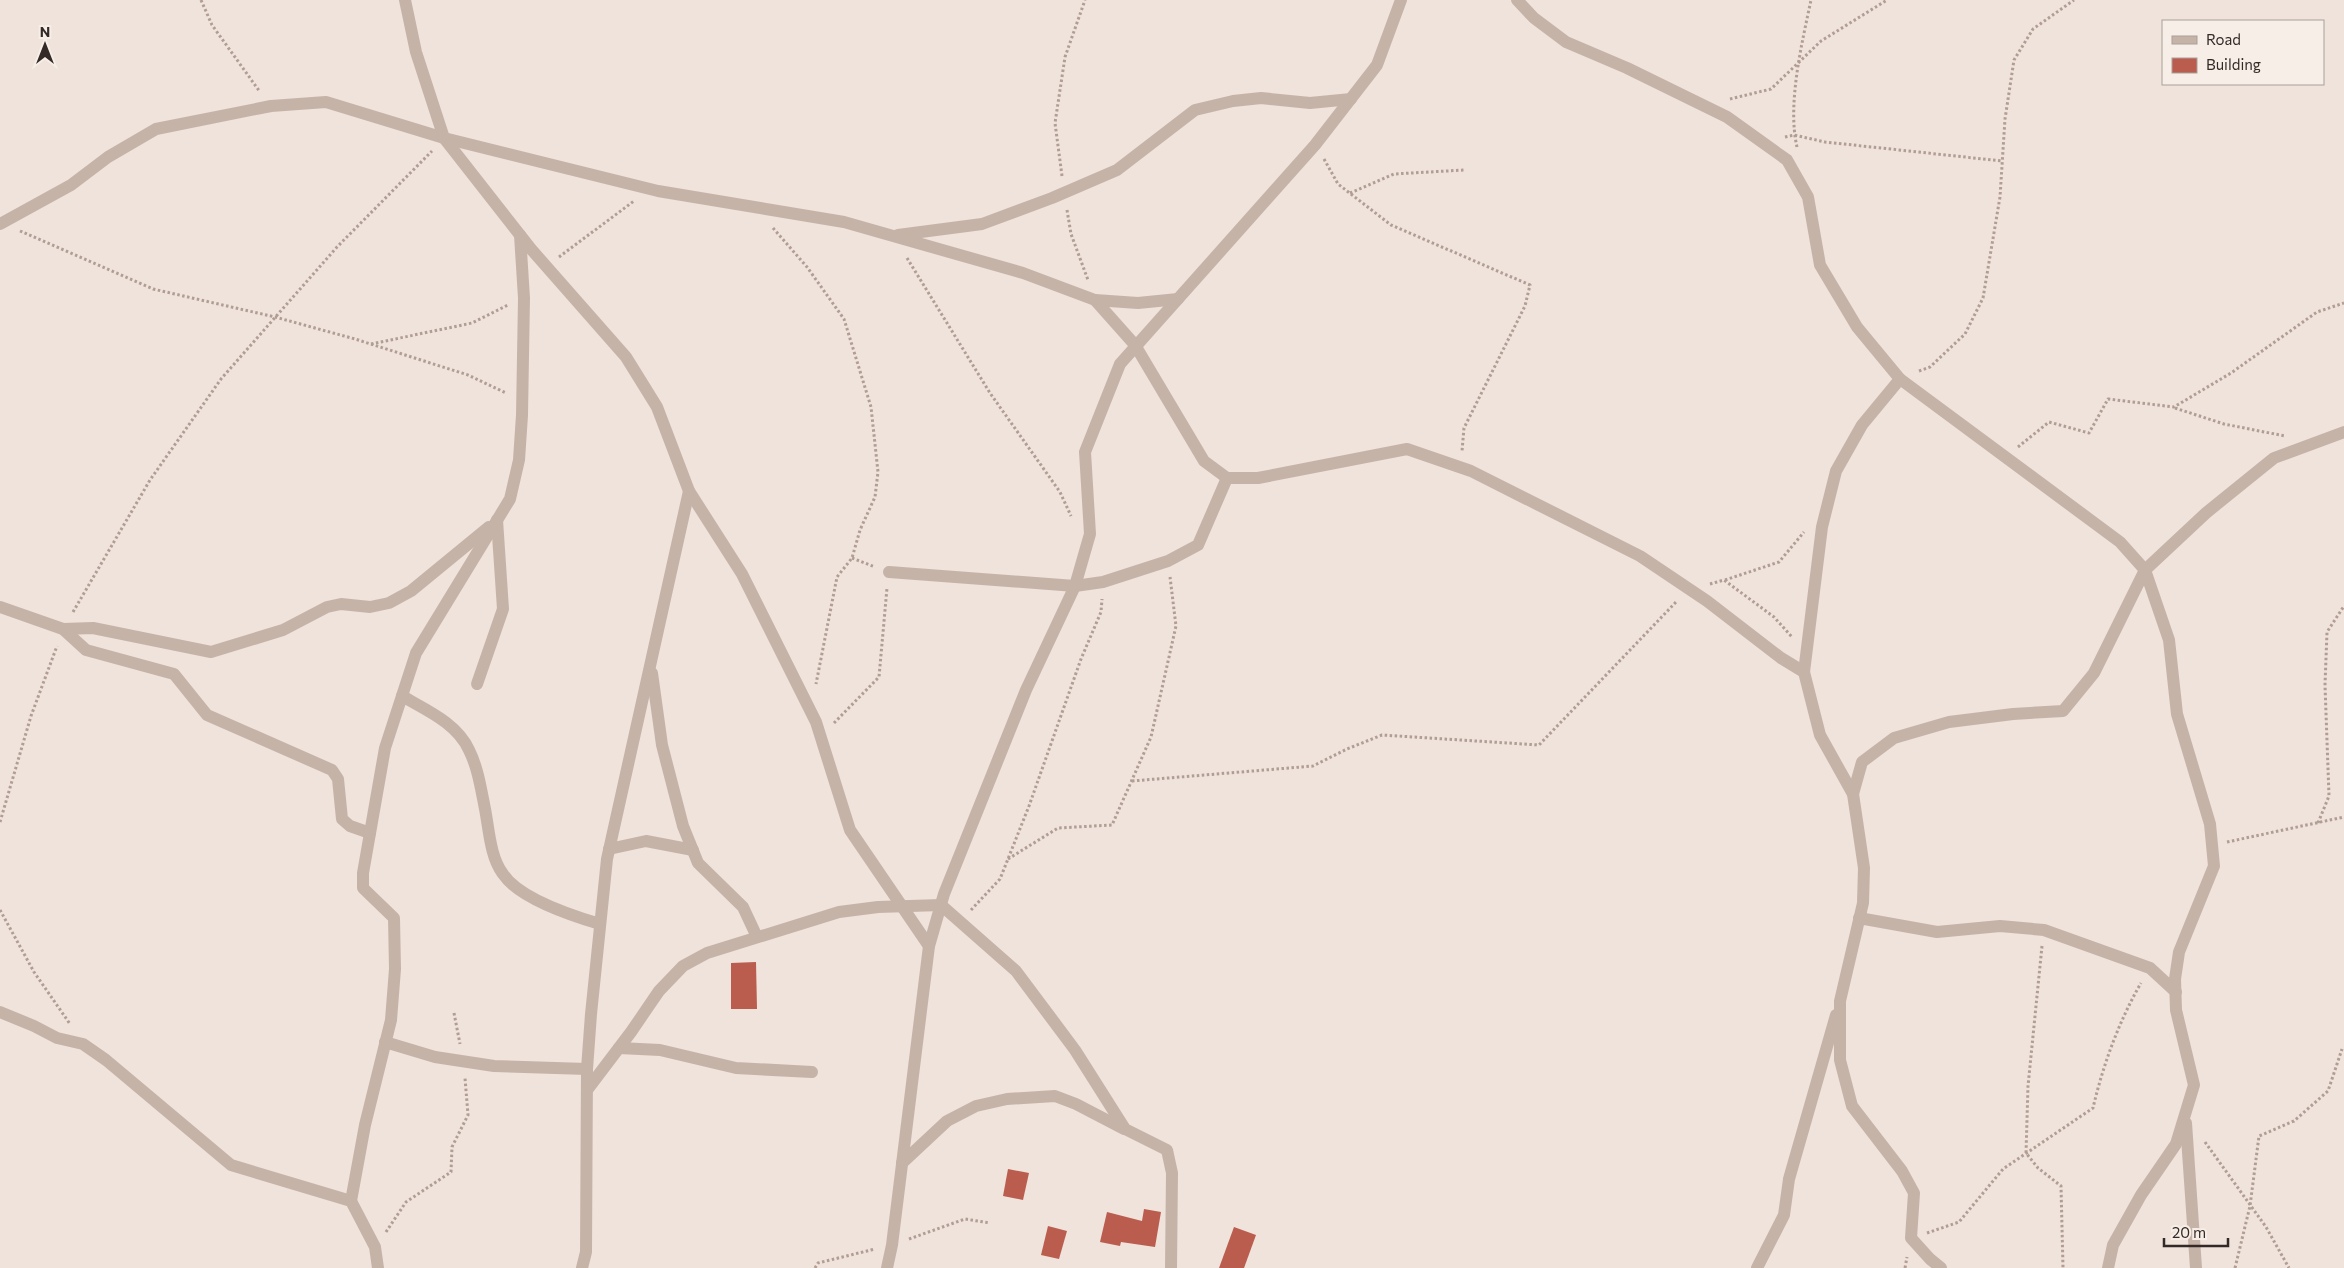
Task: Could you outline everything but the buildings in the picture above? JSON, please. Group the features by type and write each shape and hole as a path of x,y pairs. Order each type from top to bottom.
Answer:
{"street":[{"path":"405,0 416,52 444,138 520,235 626,357 657,407 688,491 742,574 810,711 820,736 850,830 903,905 929,946"},
{"path":"887,1268 892,1245 929,946 941,905 1026,690 1076,586 1090,534 1085,452 1120,364 1315,145 1351,99 1377,65 1401,0"},
{"path":"1517,0 1534,18 1566,42 1627,68 1727,117 1787,160 1808,197 1820,265 1857,327 1900,379 2120,542 2145,570 2169,640 2177,714 2210,824 2214,866 2179,952 2176,1010 2194,1085 2176,1144 2141,1195 2113,1245 2108,1268"},
{"path":"893,235 982,224 1117,170 1194,110 1233,101 1261,98 1310,104 1351,99"},
{"path":"2,224 71,185 108,158 156,129 271,106 326,102 444,138 658,191 844,222 1023,274 1094,300 1138,304 1178,298"},
{"path":"378,1268 376,1247 351,1201 365,1125 391,1020 395,968 394,918 363,888 363,873 385,748 416,653 510,499 519,460 522,400 524,298 520,235"},
{"path":"1094,300 1135,345 1204,461 1226,478 1258,478 1407,449 1461,468 1640,556 1689,589 1780,658 1804,672"},
{"path":"1758,1268 1784,1215 1789,1179 1840,1001 1863,903 1864,868 1853,794 1820,735 1804,672 1822,527 1836,471 1862,425 1900,379"},
{"path":"1853,794 1862,762 1894,738 1949,722 2013,714 2063,712 2094,673 2145,570 2206,513 2274,458 2344,432"},
{"path":"889,572 1076,586 1103,582 1168,561 1198,545 1226,478"},
{"path":"582,1268 586,1252 588,1069 600,924 609,849 688,491"},
{"path":"0,607 63,629 93,628 211,652 283,630 327,607 342,604 370,607 389,603 410,591 497,520"},
{"path":"476,684 503,608 497,520"},
{"path":"63,629 86,650 174,674 207,715 332,770 338,779 342,819 350,826 370,833"},
{"path":"651,664 662,745 683,826 698,864 743,907 757,937"},
{"path":"402,696 449,724 469,749 478,778 494,853 503,875 524,891 560,912 600,924"},
{"path":"609,849 646,841 693,850"},
{"path":"587,1090 620,1048 659,992 683,966 707,953 839,912 903,905 941,905 1016,971 1075,1050 1125,1129"},
{"path":"1860,918 1937,932 2000,926 2044,930 2150,968 2176,992"},
{"path":"1840,1001 1840,1060 1852,1106 1902,1171 1914,1193 1911,1238 1930,1259 1942,1268"},
{"path":"0,1012 57,1038 84,1044 106,1060 230,1165 351,1201"},
{"path":"385,1042 435,1057 494,1066 588,1069"},
{"path":"620,1048 660,1050 736,1068 812,1072"},
{"path":"902,1162 947,1121 976,1106 1007,1099 1055,1096 1076,1104 1167,1150 1172,1174 1171,1268"},
{"path":"2185,1116 2196,1268"}],"path":[{"path":"200,0 212,25 271,106"},
{"path":"1085,0 1065,57 1055,122 1071,234 1094,300"},
{"path":"1798,153 1794,135 1797,64 1811,0"},
{"path":"1703,106 1771,89 1821,41 1887,0"},
{"path":"1900,379 1930,367 1965,334 1983,298 2000,197 2005,119 2014,60 2033,30 2074,0"},
{"path":"1762,142 1794,135 1826,142 2002,161"},
{"path":"0,822 31,716 63,629 150,480 221,379 337,247 444,138"},
{"path":"1315,145 1338,184 1391,225 1530,286 1525,306 1464,428 1461,468"},
{"path":"1350,193 1394,174 1464,170"},
{"path":"756,208 807,268 844,319 871,408 878,472 875,497 860,530 852,558 837,577 810,711"},
{"path":"2,224 153,289 275,317 468,375 522,400"},
{"path":"893,235 990,393 1060,492 1072,519"},
{"path":"2174,408 2231,373 2317,312 2344,302"},
{"path":"2005,456 2049,422 2089,433 2108,399 2174,408 2224,424 2288,437"},
{"path":"1132,781 1313,766 1347,749 1382,735 1539,745 1689,589 1779,562 1807,529"},
{"path":"820,736 879,677 889,572 852,558"},
{"path":"1008,859 1058,828 1112,825 1151,737 1176,626 1168,561"},
{"path":"1724,580 1774,617 1806,654"},
{"path":"961,922 1000,879 1029,806 1081,659 1101,612 1103,582"},
{"path":"2318,822 2329,796 2325,685 2327,632 2344,606"},
{"path":"2212,846 2344,817"},
{"path":"0,910 34,972 84,1044"},
{"path":"2044,930 2028,1086 2026,1153 2038,1168 2061,1186 2064,1268"},
{"path":"1911,1238 1959,1222 2004,1169 2093,1108 2098,1086 2129,1004 2150,968"},
{"path":"376,1247 406,1202 434,1186 451,1172 452,1147 468,1114 463,1061 454,1013"},
{"path":"2235,1268 2250,1206 2259,1136 2294,1121 2328,1091 2342,1049"},
{"path":"2185,1116 2266,1227 2289,1268"}]}
